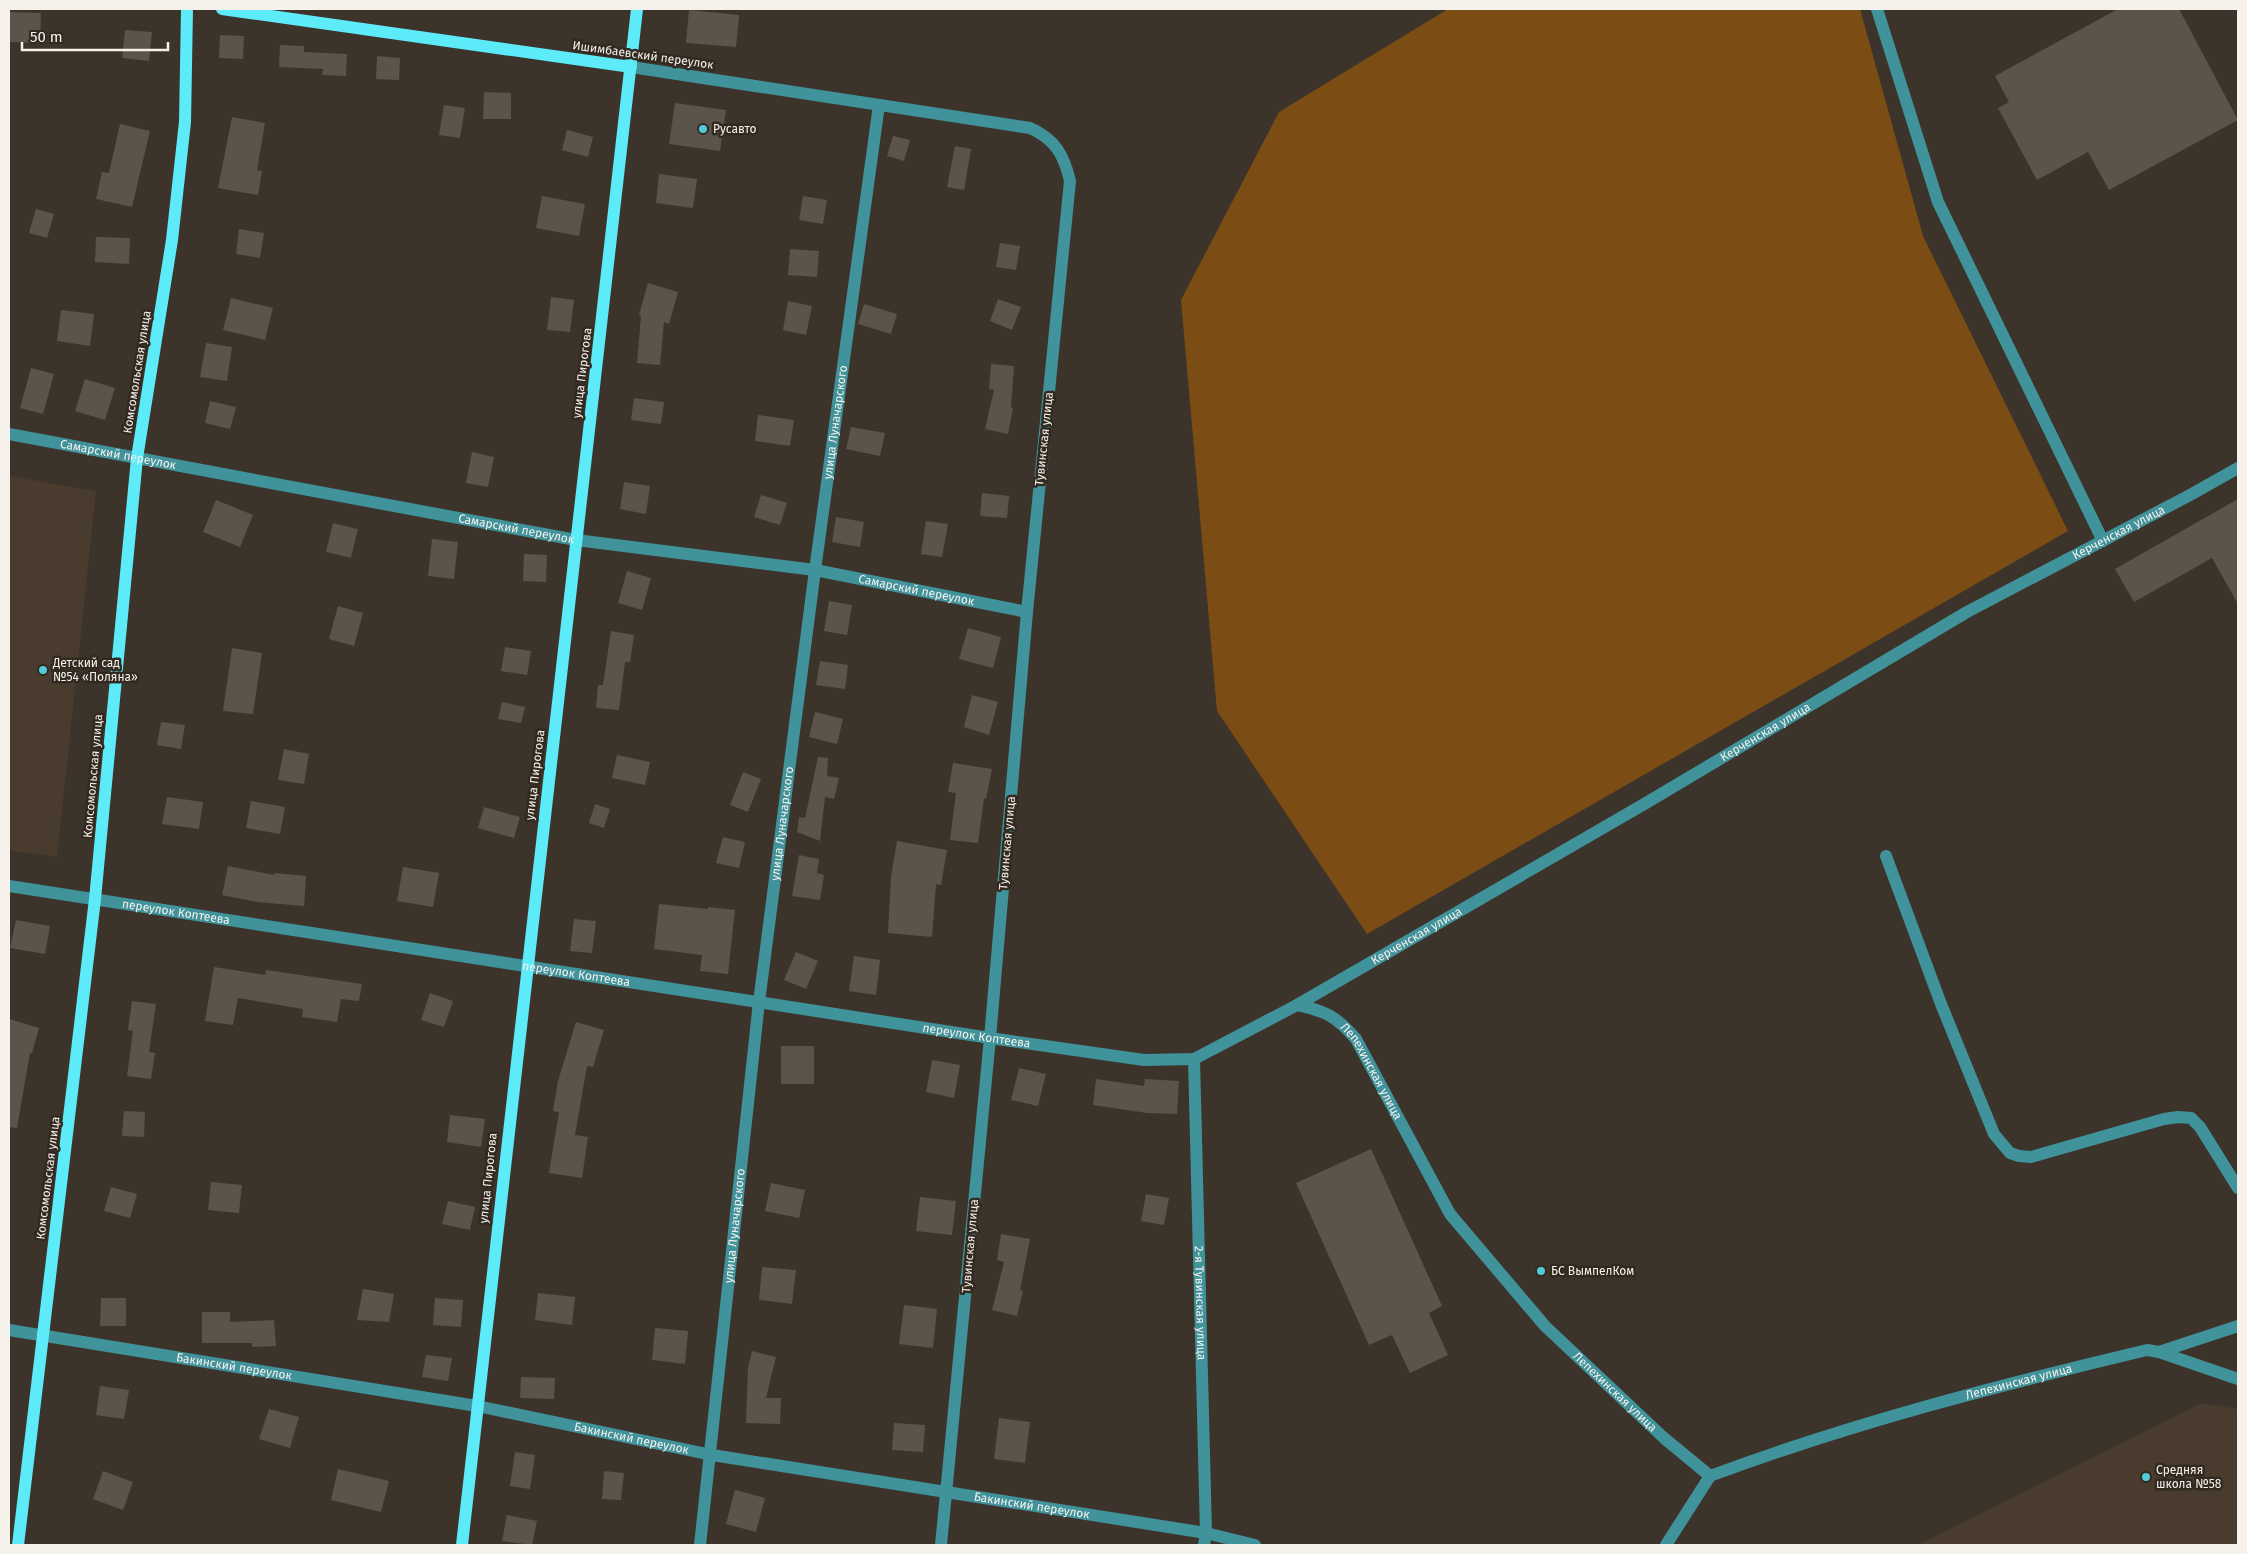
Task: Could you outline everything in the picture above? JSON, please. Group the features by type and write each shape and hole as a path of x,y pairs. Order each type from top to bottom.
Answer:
{"main road":[{"name":"Комсомольская улица","path":"18,1545 95,899 137,458 172,240 185,122 187,9"},
{"name":"Ишимбаевский переулок","path":"222,9 632,67"},
{"name":"улица Пирогова","path":"462,1545 527,965 632,67 637,9"}],"street":[{"path":"1877,9 1938,202 2103,541"},
{"name":"Ишимбаевский переулок","path":"632,67 1030,128 1043,134 1054,144"},
{"name":"улица Луначарского","path":"700,1545 712,1455 759,1002 814,570 879,105"},
{"name":"Тувинская улица","path":"941,1545 990,1038 1027,612 1070,180 1066,161 1054,144"},
{"name":"Самарский переулок","path":"9,434 576,540 814,570 1027,612"},
{"name":"Керченская улица","path":"1297,1005 1638,808 1967,612 2238,468"},
{"path":"1886,856 1941,1004 1991,1125 2000,1143 2010,1153 2031,1157 2164,1119 2191,1118 2200,1127 2238,1188"},
{"name":"переулок Коптеева","path":"9,886 990,1038 1144,1060 1194,1059"},
{"path":"1194,1059 1297,1005"},
{"name":"Лепехинская улица","path":"1297,1005 1322,1010 1342,1022 1356,1040 1450,1214 1545,1326 1664,1438 1710,1476 1790,1446 2023,1380 2147,1350 2159,1352 2238,1379"},
{"name":"2-я Тувинская улица","path":"1194,1059 1205,1539"},
{"path":"2159,1352 2238,1326"},
{"name":"Бакинский переулок","path":"9,1330 477,1406 712,1455 947,1493 1205,1539 1254,1545"},
{"path":"1666,1545 1710,1476"}],"shaded area":[{"path":"1448,9 1860,9 1923,236 2068,531 1367,934 1217,711 1181,300 1279,112"},
{"name":"Детский сад №54 «Поляна»","path":"9,476 96,491 57,857 9,850"},
{"name":"Средняя школа №58","path":"2202,1403 2238,1409 2238,1545 1918,1545"}],"building":[{"path":"2118,9 2179,9 2238,120 2109,190 2088,152 2037,180 1998,108 2009,102 1995,76"},
{"path":"689,10 739,15 736,47 686,43"},
{"path":"9,12 41,13 40,43 9,42"},
{"path":"125,30 152,32 149,61 122,58"},
{"path":"220,35 244,36 243,59 219,58"},
{"path":"280,45 304,46 304,52 347,54 346,76 322,75 323,69 279,67"},
{"path":"377,56 400,58 399,80 376,79"},
{"path":"484,92 511,93 511,119 483,119"},
{"path":"675,103 726,110 720,151 669,144"},
{"path":"444,105 465,108 460,138 439,135"},
{"path":"232,117 265,123 257,170 262,171 258,195 218,188"},
{"path":"120,124 150,131 132,207 96,199 102,172 109,173"},
{"path":"567,130 593,137 588,157 562,150"},
{"path":"893,136 910,140 904,161 887,156"},
{"path":"955,146 971,149 964,190 947,187"},
{"path":"659,174 697,179 693,208 656,203"},
{"path":"542,196 585,204 579,236 536,228"},
{"path":"803,196 827,200 823,224 799,220"},
{"path":"36,209 54,214 47,238 29,233"},
{"path":"239,229 264,233 260,258 236,254"},
{"path":"96,237 130,238 129,264 95,262"},
{"path":"1000,243 1020,246 1016,270 996,267"},
{"path":"790,249 819,251 817,277 788,275"},
{"path":"648,283 678,292 669,324 664,322 660,365 637,363 641,316 639,315"},
{"path":"551,297 574,300 570,332 547,330"},
{"path":"231,298 273,308 265,340 223,330"},
{"path":"998,299 1021,307 1012,330 990,321"},
{"path":"788,301 812,306 806,335 783,330"},
{"path":"864,304 897,314 891,334 858,324"},
{"path":"61,310 94,314 90,346 57,341"},
{"path":"206,343 232,347 227,381 200,377"},
{"path":"991,364 1014,366 1011,408 1013,408 1008,434 985,429 994,390 989,389"},
{"path":"31,368 54,374 43,414 20,408"},
{"path":"85,379 115,388 105,420 75,411"},
{"path":"634,398 664,402 661,424 631,420"},
{"path":"210,401 236,407 230,429 205,423"},
{"path":"758,415 794,420 790,446 755,441"},
{"path":"851,427 885,433 880,456 846,449"},
{"path":"472,452 494,457 488,487 466,483"},
{"path":"624,482 650,486 646,514 620,509"},
{"path":"982,493 1009,496 1007,518 980,516"},
{"path":"761,495 787,503 780,525 754,517"},
{"path":"2238,499 2238,604 2212,558 2134,602 2115,569"},
{"path":"216,500 253,515 240,547 203,532"},
{"path":"836,517 864,522 860,547 832,542"},
{"path":"926,521 948,524 942,557 921,554"},
{"path":"333,523 358,529 351,558 326,552"},
{"path":"432,539 458,542 454,579 428,576"},
{"path":"524,554 547,555 546,582 523,581"},
{"path":"627,571 651,578 642,610 618,603"},
{"path":"829,601 852,605 847,635 824,631"},
{"path":"338,606 363,613 354,646 329,639"},
{"path":"968,628 1001,637 993,668 959,659"},
{"path":"611,631 634,635 630,662 625,662 619,710 596,708 598,685 603,685"},
{"path":"505,647 531,651 527,675 501,671"},
{"path":"232,648 262,653 253,714 223,711"},
{"path":"820,661 848,665 845,689 816,685"},
{"path":"972,695 998,702 989,735 964,727"},
{"path":"502,702 525,707 521,723 498,719"},
{"path":"815,712 843,719 837,744 809,737"},
{"path":"161,722 185,725 181,749 157,745"},
{"path":"284,749 309,754 304,784 278,780"},
{"path":"617,755 650,762 645,785 612,778"},
{"path":"818,757 828,758 827,776 839,778 834,799 825,797 820,841 797,832 799,817 805,818"},
{"path":"953,763 992,769 986,799 984,798 978,843 950,840 956,793 948,792"},
{"path":"743,772 761,779 748,812 730,805"},
{"path":"167,797 203,802 199,829 162,824"},
{"path":"251,801 285,807 280,834 246,828"},
{"path":"595,804 610,809 604,828 589,823"},
{"path":"484,807 520,817 514,838 478,828"},
{"path":"723,837 745,842 739,868 716,863"},
{"path":"897,841 947,850 941,885 936,884 932,937 888,933 891,876"},
{"path":"799,855 819,859 817,873 824,875 820,900 792,896"},
{"path":"228,866 274,875 274,873 306,876 304,906 257,902 222,895"},
{"path":"403,867 439,873 433,907 397,901"},
{"path":"659,904 735,910 728,974 700,971 702,955 654,949"},
{"path":"574,919 596,921 592,953 570,951"},
{"path":"16,920 50,926 45,954 10,948"},
{"path":"796,952 818,961 806,989 784,980"},
{"path":"854,956 880,960 876,995 849,991"},
{"path":"214,967 265,975 266,970 362,984 359,1001 341,999 337,1022 302,1017 303,1009 238,998 233,1025 205,1021"},
{"path":"430,993 453,1001 444,1027 421,1020"},
{"path":"132,1001 156,1004 149,1052 155,1053 151,1079 127,1076 133,1031 128,1030"},
{"path":"9,1019 39,1028 32,1053 30,1053 17,1128 9,1127"},
{"path":"576,1022 604,1030 593,1067 587,1066 575,1135 588,1137 582,1178 549,1173 559,1112 553,1111 558,1081"},
{"path":"781,1046 814,1046 814,1084 781,1084"},
{"path":"932,1060 960,1065 954,1098 926,1092"},
{"path":"1019,1068 1046,1074 1038,1106 1011,1100"},
{"path":"1096,1079 1144,1086 1145,1079 1179,1081 1177,1114 1147,1113 1093,1105"},
{"path":"124,1111 145,1112 144,1137 122,1136"},
{"path":"450,1115 485,1119 481,1147 447,1142"},
{"path":"1371,1149 1442,1306 1429,1313 1448,1355 1410,1373 1392,1335 1369,1345 1296,1183"},
{"path":"211,1182 242,1185 239,1213 208,1210"},
{"path":"771,1183 805,1190 799,1218 765,1211"},
{"path":"111,1187 137,1194 130,1218 104,1211"},
{"path":"1146,1194 1169,1198 1164,1225 1141,1221"},
{"path":"920,1197 956,1201 952,1235 916,1231"},
{"path":"448,1201 475,1207 470,1230 442,1224"},
{"path":"1001,1234 1030,1239 1020,1290 1023,1291 1017,1316 992,1310 1004,1262 997,1260"},
{"path":"762,1267 796,1270 792,1304 759,1300"},
{"path":"363,1289 394,1294 389,1322 357,1320"},
{"path":"538,1293 575,1297 572,1325 535,1320"},
{"path":"101,1298 126,1298 126,1326 100,1326"},
{"path":"435,1298 463,1300 461,1327 433,1325"},
{"path":"904,1305 937,1309 933,1348 899,1344"},
{"path":"202,1312 230,1312 230,1322 274,1320 276,1346 252,1347 252,1343 202,1343"},
{"path":"655,1328 688,1331 685,1364 652,1360"},
{"path":"752,1351 776,1357 766,1398 781,1398 780,1424 746,1423 748,1368"},
{"path":"426,1355 452,1358 448,1381 422,1377"},
{"path":"521,1377 555,1378 554,1399 520,1398"},
{"path":"100,1386 129,1390 124,1419 96,1415"},
{"path":"269,1409 299,1417 290,1448 259,1439"},
{"path":"999,1418 1030,1422 1025,1463 994,1459"},
{"path":"894,1423 925,1425 923,1452 892,1450"},
{"path":"515,1452 535,1455 530,1489 510,1486"},
{"path":"338,1469 389,1481 381,1512 331,1500"},
{"path":"103,1471 133,1482 123,1510 93,1499"},
{"path":"604,1471 624,1473 621,1500 602,1499"},
{"path":"735,1490 765,1498 756,1532 726,1524"},
{"path":"507,1515 537,1521 532,1545 502,1541"}],"place":[{"name":"Русавто","path":"703,129"},
{"name":"Детский сад №54 «Поляна»","path":"43,670"},
{"name":"БС ВымпелКом","path":"1541,1271"},
{"name":"Средняя школа №58","path":"2146,1477"}]}
